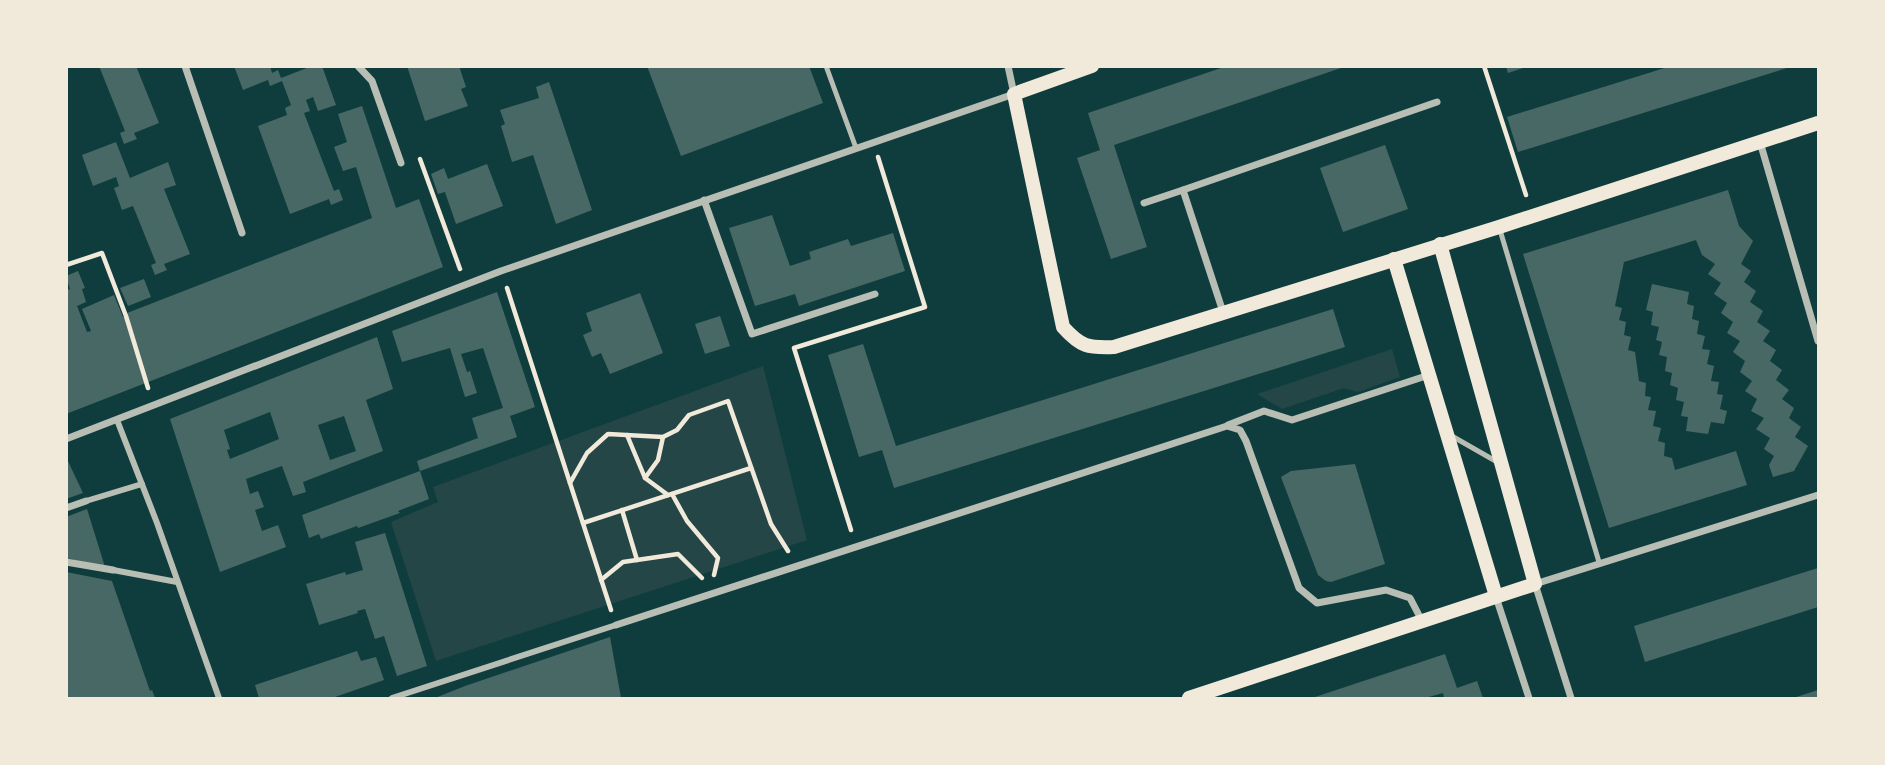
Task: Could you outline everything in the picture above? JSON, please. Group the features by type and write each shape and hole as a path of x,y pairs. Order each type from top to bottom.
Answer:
{"main road":[{"path":"1092,66 1014,94 1063,327 1074,340 1090,348 1114,346 1533,216 1818,123"},
{"path":"1189,698 1535,584 1440,244"},
{"path":"1394,259 1496,596"}],"street":[{"path":"186,66 242,233"},
{"path":"358,66 372,81 401,163"},
{"path":"66,439 501,271 1014,94 1008,66"},
{"path":"1144,203 1437,102"},
{"path":"1760,142 1818,341"},
{"path":"1183,190 1223,312"},
{"path":"704,200 752,334 875,294"},
{"path":"392,698 616,625 713,590 857,548 1227,426 1264,411 1292,420 1429,375"},
{"path":"117,420 219,698"},
{"path":"1227,426 1240,430 1299,588 1317,603 1386,590 1410,598 1422,621"},
{"path":"66,508 142,484"},
{"path":"1571,698 1535,584 1818,495"},
{"path":"66,562 177,582"},
{"path":"1496,596 1529,698"}],"lane":[{"path":"826,66 856,148"},
{"path":"1499,226 1600,562"},
{"path":"1446,432 1502,465"}],"path":[{"path":"1484,66 1533,216"},
{"path":"857,548 794,348 925,307 873,142"},
{"path":"401,163 419,156 466,284"},
{"path":"66,265 102,253 126,316 146,383"},
{"path":"501,271 616,625"},
{"path":"570,483 587,453 608,434 663,438 677,430 689,415 728,401 771,524 800,566"},
{"path":"627,435 645,478 670,494 687,521 718,558 713,590"},
{"path":"645,478 658,460 663,438"},
{"path":"583,523 751,468"},
{"path":"622,510 637,560"},
{"path":"601,580 623,562 678,554 713,590"}],"shaded area":[{"path":"1392,349 1400,377 1358,392 1344,388 1282,409 1257,394"},
{"path":"763,366 807,540 436,661 391,522 438,502 433,487"}],"building":[{"path":"99,66 136,66 159,123 134,133 137,139 124,144 120,133 125,131"},
{"path":"234,66 270,66 272,73 278,70 281,78 312,66 322,66 336,105 318,111 313,97 306,100 310,111 304,113 334,191 339,189 343,200 331,205 329,199 290,214 258,126 287,115 285,108 291,105 282,81 270,86 268,80 243,90"},
{"path":"407,66 459,66 466,87 461,89 468,106 425,121"},
{"path":"647,66 809,66 823,103 681,156"},
{"path":"1227,66 1344,67 1114,145 1147,247 1111,259 1077,158 1100,150 1088,113"},
{"path":"1506,66 1526,66 1526,67 1508,73"},
{"path":"1671,66 1790,67 1518,152 1507,117"},
{"path":"549,82 592,210 556,224 533,155 512,162 501,126 505,124 500,110 539,98 536,87"},
{"path":"362,106 396,208 419,199 443,267 66,414 66,290 70,289 66,276 78,271 85,288 82,289 86,302 77,306 87,332 91,331 82,309 114,295 123,317 128,315 127,313 372,218 356,167 343,171 334,147 347,142 338,114"},
{"path":"116,142 130,178 168,162 176,185 164,189 190,254 164,264 167,270 155,275 151,265 156,263 133,206 122,210 114,188 119,186 116,177 93,186 82,155"},
{"path":"1385,145 1408,209 1343,232 1320,168"},
{"path":"487,164 503,206 456,224 445,192 438,194 431,174 444,168 448,179"},
{"path":"1728,190 1739,226 1753,241 1741,264 1751,271 1744,282 1756,291 1750,302 1763,311 1757,322 1770,331 1763,341 1776,350 1770,361 1782,370 1776,380 1789,390 1782,399 1794,408 1789,418 1801,427 1795,437 1808,446 1794,471 1773,477 1769,465 1774,456 1764,449 1770,438 1756,429 1764,418 1751,411 1757,399 1745,391 1752,381 1740,372 1745,361 1733,352 1740,341 1727,333 1733,322 1721,313 1727,303 1714,294 1721,283 1708,274 1715,264 1702,255 1696,240 1624,262 1615,306 1622,308 1619,320 1626,322 1624,335 1631,337 1628,350 1635,352 1639,381 1646,383 1645,396 1651,397 1648,410 1656,411 1653,426 1661,428 1658,441 1665,443 1664,456 1672,458 1675,470 1736,451 1747,485 1609,528 1523,254"},
{"path":"772,215 790,266 811,259 809,252 848,239 851,246 893,233 905,271 799,306 795,294 755,306 729,228"},
{"path":"144,279 151,297 128,306 120,288"},
{"path":"1652,284 1689,292 1687,304 1694,306 1692,319 1699,321 1697,334 1705,336 1702,349 1710,350 1707,364 1714,366 1711,381 1719,382 1717,394 1723,395 1720,409 1727,411 1724,424 1711,422 1708,434 1686,431 1688,417 1681,416 1684,402 1676,400 1678,388 1670,385 1672,373 1665,371 1667,357 1659,355 1662,342 1656,340 1659,327 1651,325 1653,312 1646,310"},
{"path":"497,292 535,407 510,416 517,437 420,471 417,461 478,438 472,418 503,408 483,348 461,354 477,393 465,397 450,348 402,362 392,331"},
{"path":"640,293 663,353 610,374 601,353 592,357 583,335 592,331 586,313"},
{"path":"1333,309 1345,347 894,488 882,450 859,457 828,355 863,344 896,446"},
{"path":"720,316 730,346 705,354 695,324"},
{"path":"377,337 393,389 366,400 383,451 303,482 306,492 293,496 282,466 246,479 250,494 258,491 264,507 255,510 262,531 278,525 286,547 220,572 170,419","holes":["270,412 279,439 230,459 224,430","344,416 356,451 330,460 318,425"]},
{"path":"66,457 83,493 66,499"},
{"path":"1355,464 1385,564 1331,582 1326,581 1318,575 1281,477 1291,471"},
{"path":"420,471 429,499 358,528 357,526 321,539 319,534 309,538 302,515"},
{"path":"87,509 105,567 66,558 66,517"},
{"path":"385,533 427,666 397,676 384,636 375,639 365,609 319,625 306,584 345,572 346,575 363,570 355,542"},
{"path":"1818,568 1818,607 1645,662 1634,626"},
{"path":"66,572 112,581 150,691 152,690 155,698 66,698"},
{"path":"610,637 621,698 435,698 465,686"},
{"path":"357,651 361,661 376,657 384,680 332,698 259,698 255,685"},
{"path":"1445,654 1457,688 1477,681 1483,698 1444,698 1443,693 1425,698 1312,698"},
{"path":"1818,690 1818,698 1793,698"}]}
